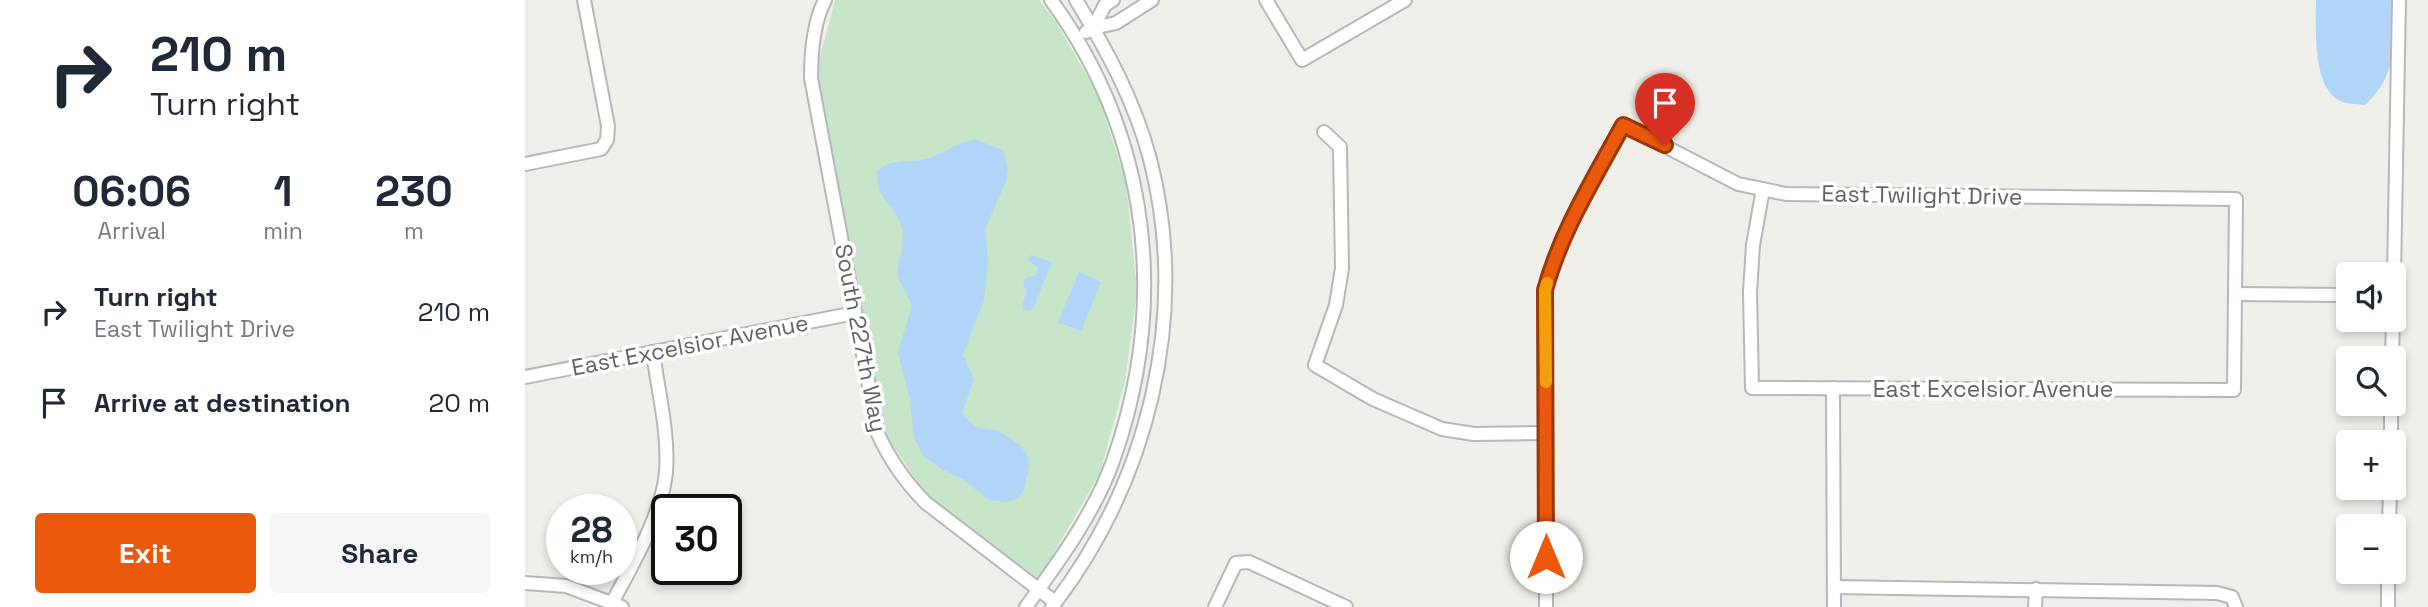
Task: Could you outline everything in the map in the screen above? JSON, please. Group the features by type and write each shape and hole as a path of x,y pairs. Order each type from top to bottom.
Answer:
{"street":[{"path":"525,164 601,149 607,140 608,126 584,0"},
{"name":"South 227th Way","path":"825,0 814,35 811,78 878,434 888,455 912,489 926,503 1039,590 1053,605"},
{"path":"1027,607 1056,567 1092,506 1113,462 1135,384 1144,321 1144,253 1128,156 1105,92 1077,37 1051,0"},
{"path":"1053,605 1086,560 1105,526 1133,463 1155,390 1163,331 1165,261 1158,194 1149,158 1115,66 1076,0"},
{"path":"1093,28 1105,5 1113,0"},
{"path":"1077,37 1093,28 1116,23 1152,0"},
{"path":"1266,0 1302,60 1405,0"},
{"path":"2394,262 2399,0"},
{"name":"East Twilight Drive","path":"1546,433 1545,290 1563,237 1623,125 1738,184 1786,194 2236,199 2235,294"},
{"path":"1324,132 1341,147 1342,268 1336,305 1315,365 1373,399 1442,429 1473,434 1546,433 1546,607"},
{"name":"East Excelsior Avenue","path":"1763,189 1753,245 1750,292 1752,388 2234,390 2235,294"},
{"path":"2235,294 2336,295"},
{"name":"East Excelsior Avenue","path":"525,377 855,313"},
{"path":"525,583 566,586 617,605 651,524 666,473 665,440 653,352"},
{"path":"1833,388 1834,607"},
{"path":"1215,607 1236,563 1249,562 1346,607"},
{"path":"2388,584 2388,607"},
{"path":"1834,587 2217,593 2234,602"},
{"path":"2035,589 2035,607"}],"green space":[{"path":"835,0 1039,0 1056,22 1098,95 1126,182 1137,291 1125,381 1100,473 1038,580 926,495 886,435 816,72"}],"water":[{"path":"2316,0 2394,0 2394,44 2389,70 2376,94 2365,105 2338,100 2324,81 2317,54"},
{"path":"974,139 1003,150 1008,170 1006,182 985,228 988,262 984,299 963,355 974,379 962,413 975,427 999,431 1021,446 1028,457 1024,490 1018,498 1008,502 989,500 964,480 943,470 923,455 914,438 910,399 898,353 912,305 897,275 902,231 898,218 882,195 877,180 877,171 888,164 926,159"},
{"path":"1030,255 1052,262 1033,308 1027,311 1022,307 1026,293 1023,282 1026,278 1035,276 1038,270 1028,261"},
{"path":"1079,272 1101,282 1081,331 1058,322"}],"slow traffic":[{"path":"1546,382 1547,283"}],"route":[{"path":"1546,557 1545,290 1553,261 1623,125 1665,145"}]}
